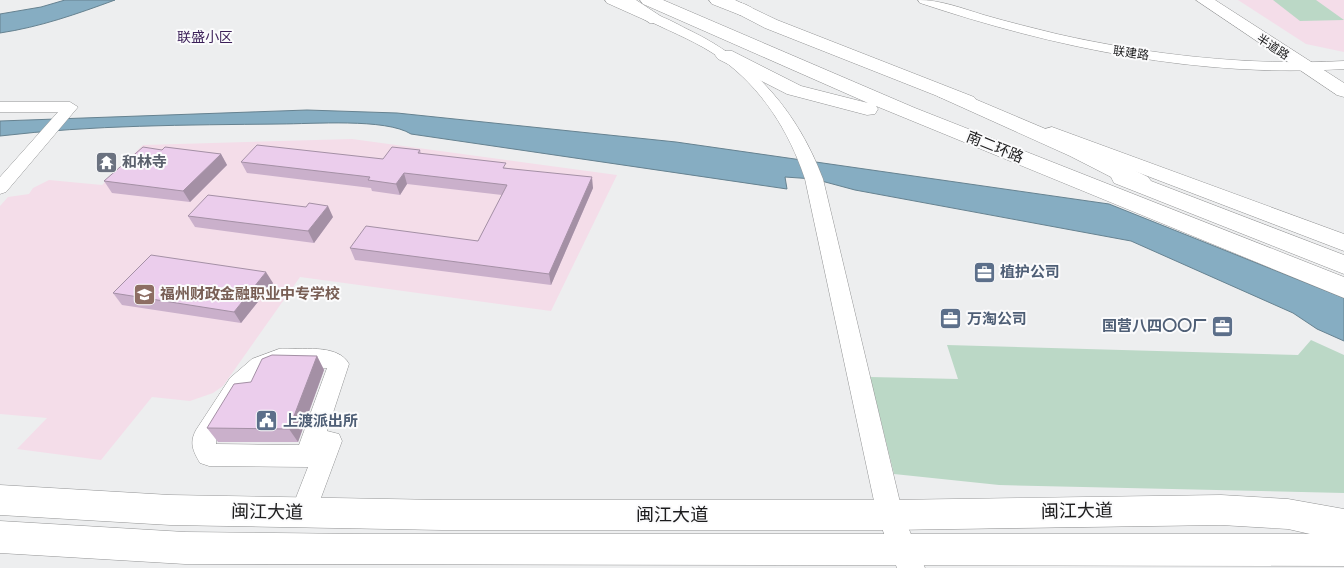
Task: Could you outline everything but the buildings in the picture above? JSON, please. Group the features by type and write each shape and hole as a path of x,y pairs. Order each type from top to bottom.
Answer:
{"highway":[{"name":"南二环路","path":"624,0 1161,204 1344,265"},
{"name":"南二环路","path":"682,0 1161,204 1344,288"},
{"path":"718,0 746,11"},
{"path":"725,56 794,90 887,115 1012,162 1161,204"},
{"path":"944,92 1078,151 1161,204"}],"main road":[{"path":"613,0 653,10"},
{"path":"723,0 771,24 825,46 1344,243"},
{"name":"半道路","path":"1204,0 1311,66 1344,82"},
{"name":"半道路","path":"1216,0 1344,91"},
{"name":"闽江大道","path":"0,500 161,510 303,513 890,515 1221,510 1288,514 1344,525"},
{"path":"0,537 185,548 909,559 1344,550"}],"street":[{"name":"联建路","path":"924,0 988,22 1105,49 1183,60 1311,66 1344,65"},
{"path":"653,10 725,56 778,107 797,135 811,170 890,515 909,559"},
{"path":"0,107 70,107 41,138 0,188"},
{"path":"303,513 320,451 338,364 330,359 279,358 260,364 238,384 204,437 204,447 209,454 213,455 320,451"}],"shaded area":[{"path":"1238,0 1344,0 1344,52 1306,44"},
{"name":"福州财政金融职业中专学校","path":"352,139 617,175 551,311 300,277 223,386 213,393 190,401 152,397 101,460 17,449 47,418 0,414 0,206 8,197 29,194 33,188 49,180 102,185 143,145"}],"green space":[{"path":"1273,0 1316,0 1344,20 1300,21"},
{"path":"1311,340 1344,355 1344,493 999,485 894,474 870,377 958,379 947,345 1298,355"}],"water":[{"path":"65,0 115,0 44,24 0,33 0,14 41,7"},
{"path":"307,110 397,113 676,142 1109,204 1344,298 1344,341 1317,329 1293,313 1131,241 855,190 814,179 785,177 787,189 411,134 399,129 367,124 140,126 0,136 0,121"}],"place":[{"name":"和林寺","path":"106,162"},
{"name":"植护公司","path":"984,272"},
{"name":"福州财政金融职业中专学校","path":"144,294"},
{"name":"万淘公司","path":"951,319"},
{"name":"国营八四〇〇厂","path":"1223,326"},
{"name":"上渡派出所","path":"267,421"}],"district":[{"name":"联盛小区","path":"205,37"}]}
